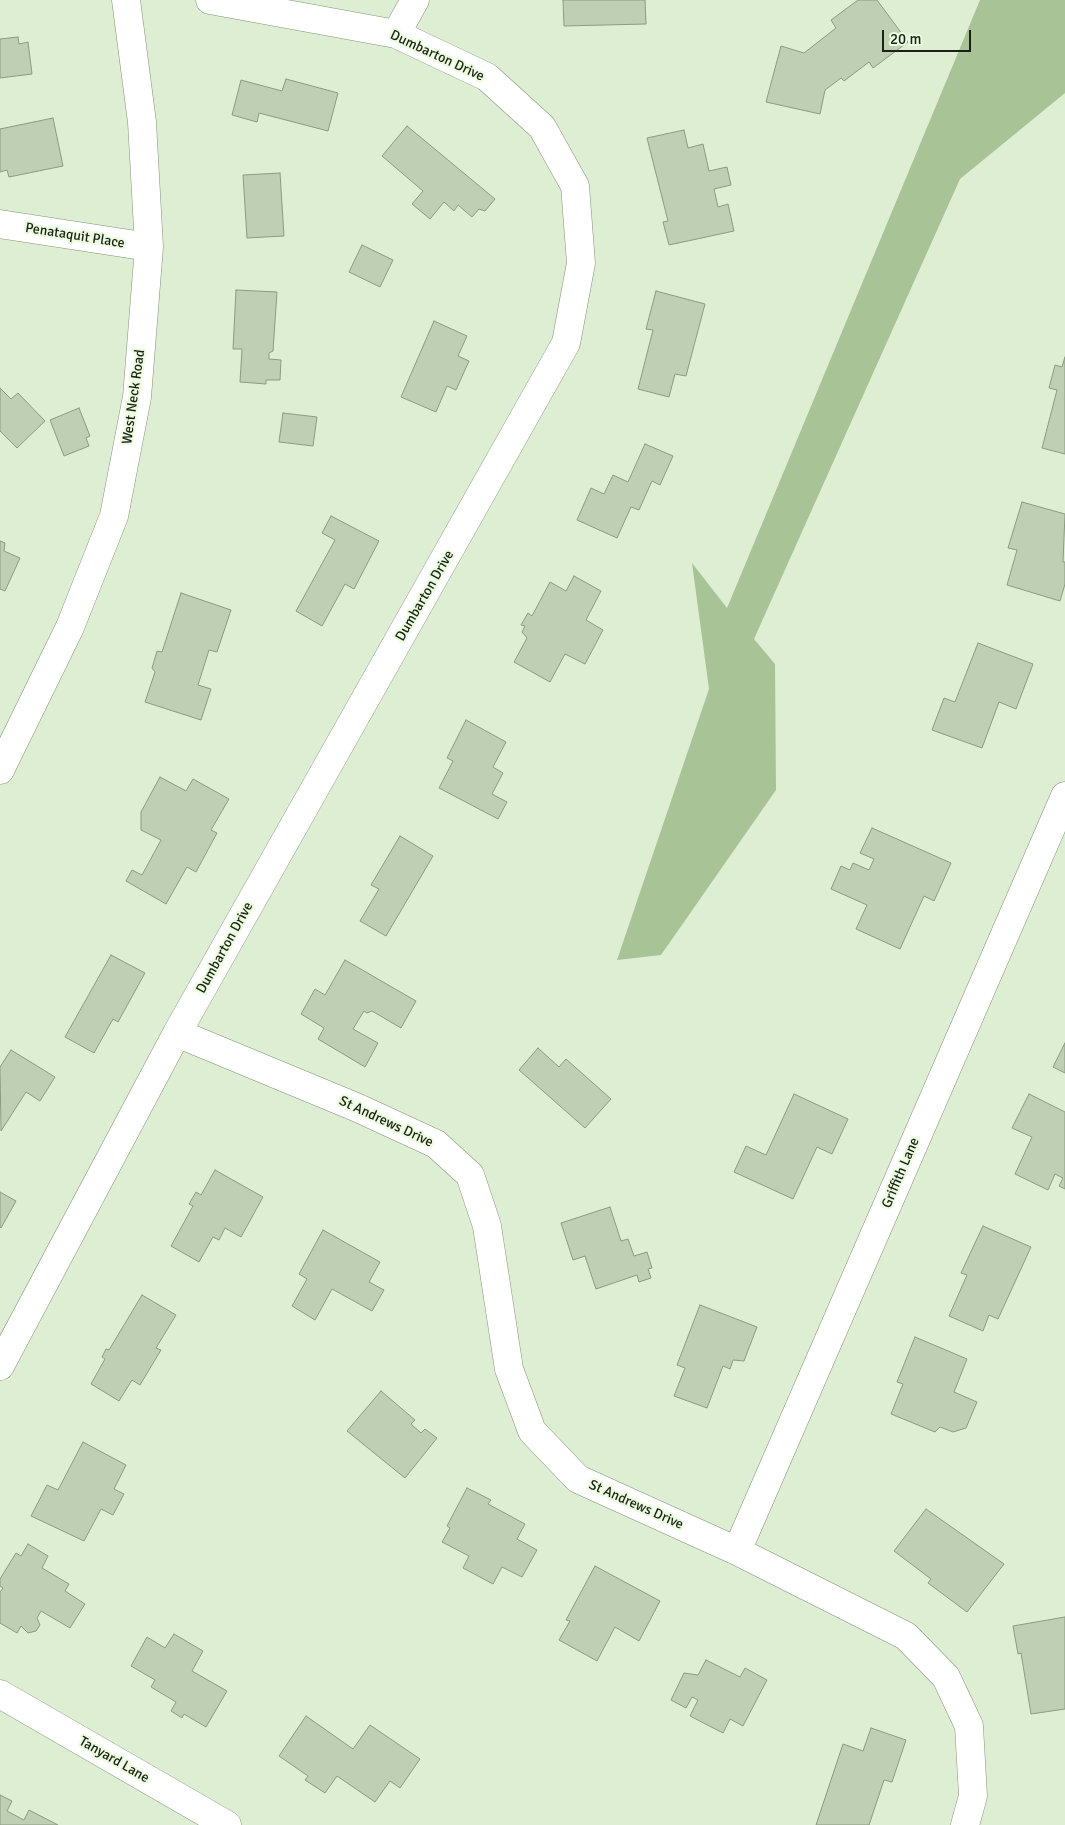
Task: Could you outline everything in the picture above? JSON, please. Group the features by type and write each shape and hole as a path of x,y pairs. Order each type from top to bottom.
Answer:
{"street":[{"name":"West Neck Road","path":"0,770 70,628 114,516 136,397 149,247 142,122 126,0"},
{"name":"Dumbarton Drive","path":"0,1366 177,1033 566,343 581,263 575,186 542,127 486,77 396,34 210,0"},
{"path":"396,34 415,0"},
{"name":"Penataquit Place","path":"0,224 149,247"},
{"name":"Griffith Lane","path":"737,1551 1065,796"},
{"name":"St Andrews Drive","path":"177,1033 358,1108 436,1144 470,1175 487,1226 509,1369 532,1431 578,1479 737,1551 906,1636 946,1677 969,1726 973,1796 965,1825"},
{"name":"Tanyard Lane","path":"0,1694 227,1825"}],"green space":[{"path":"980,0 1065,0 1065,93 960,179 754,639 775,664 776,790 661,955 617,960 709,689 692,563 727,608"}],"building":[{"path":"563,0 645,0 646,24 564,26"},
{"path":"858,0 877,0 908,42 873,68 869,62 844,81 841,78 825,90 820,114 766,102 781,46 804,53 836,28 831,20"},
{"path":"18,37 19,44 28,42 32,74 0,78 0,39"},
{"path":"286,79 338,93 328,131 259,113 257,122 232,115 241,80 282,91"},
{"path":"53,118 63,166 9,177 7,170 0,172 0,129"},
{"path":"407,126 495,199 485,211 479,209 472,217 458,205 454,211 444,202 430,219 412,204 423,191 382,156"},
{"path":"684,130 688,148 703,144 709,171 727,167 731,185 714,189 718,207 728,204 734,231 669,245 663,222 668,221 647,138"},
{"path":"280,173 284,236 247,238 243,175"},
{"path":"362,245 393,260 380,287 349,272"},
{"path":"236,290 277,292 273,351 269,353 269,359 281,360 280,380 266,380 266,384 240,382 242,349 233,349"},
{"path":"656,291 705,304 686,376 675,374 669,397 638,389 653,330 646,329"},
{"path":"434,321 467,336 458,356 469,361 456,390 447,386 436,412 401,397"},
{"path":"1065,357 1065,454 1042,448 1057,390 1049,388 1055,365 1062,367"},
{"path":"0,388 11,399 18,393 45,421 17,448 0,431"},
{"path":"79,408 90,436 86,438 89,446 64,456 50,420"},
{"path":"283,413 317,417 313,446 279,442"},
{"path":"645,444 673,456 660,485 652,481 639,510 631,507 617,538 577,520 591,488 604,494 613,475 628,482"},
{"path":"1022,502 1065,514 1063,562 1065,562 1065,584 1060,601 1007,585 1017,550 1008,548"},
{"path":"331,516 379,541 354,589 345,584 322,626 296,611 335,540 322,533"},
{"path":"0,541 5,543 4,551 20,558 5,591 0,589"},
{"path":"574,576 601,591 586,620 603,630 585,664 565,654 550,682 514,662 527,638 522,632 525,626 521,625 528,613 532,616 550,582 566,591"},
{"path":"181,593 231,610 217,652 209,650 198,685 211,689 201,720 145,702 155,672 152,668 157,651 162,652"},
{"path":"978,643 1033,664 1016,709 999,702 982,748 932,730 944,698 955,702"},
{"path":"466,720 506,742 493,767 503,773 492,794 507,802 498,819 439,788 453,761 447,758"},
{"path":"160,777 186,791 193,779 229,799 211,830 217,833 196,872 187,867 166,904 126,881 132,870 142,875 161,840 141,830 141,812"},
{"path":"872,828 951,863 934,901 924,896 900,949 856,929 867,905 831,889 841,866 850,870 853,863 869,870 874,859 860,853"},
{"path":"400,836 433,856 386,936 360,921 379,889 371,885"},
{"path":"111,955 145,973 118,1022 113,1019 94,1053 65,1037"},
{"path":"345,960 416,1001 401,1028 372,1011 367,1013 364,1011 353,1029 378,1043 365,1067 318,1039 324,1028 301,1014 315,989 325,995"},
{"path":"1065,1043 1065,1073 1053,1067"},
{"path":"538,1048 559,1067 566,1059 611,1099 585,1128 519,1070"},
{"path":"11,1050 55,1077 40,1101 26,1092 1,1131 0,1067"},
{"path":"794,1094 848,1119 832,1154 817,1147 793,1199 734,1172 746,1146 766,1155"},
{"path":"1029,1094 1065,1112 1065,1189 1059,1186 1063,1178 1055,1174 1048,1190 1015,1174 1032,1137 1012,1128"},
{"path":"215,1170 263,1197 241,1237 225,1228 219,1240 213,1237 199,1262 171,1246 193,1206 189,1204 196,1192 201,1195"},
{"path":"0,1192 16,1201 1,1228 0,1227"},
{"path":"610,1207 621,1241 628,1239 634,1256 647,1252 652,1268 648,1269 651,1278 639,1282 637,1275 596,1289 585,1256 573,1260 561,1223"},
{"path":"983,1226 1031,1247 998,1319 989,1315 983,1331 949,1316 967,1275 961,1273"},
{"path":"323,1230 380,1262 369,1282 384,1290 372,1311 332,1289 315,1320 292,1306 307,1279 299,1274"},
{"path":"142,1295 176,1315 156,1348 161,1350 140,1385 132,1380 119,1401 91,1384 105,1359 102,1357 106,1349 109,1350"},
{"path":"700,1305 757,1327 744,1361 733,1360 730,1369 723,1366 707,1408 674,1396 685,1368 677,1365"},
{"path":"915,1337 967,1359 954,1392 977,1402 966,1428 953,1432 940,1427 935,1432 891,1414 903,1384 897,1382"},
{"path":"381,1391 415,1420 411,1424 421,1433 425,1429 437,1438 405,1478 347,1431"},
{"path":"83,1442 126,1465 114,1489 124,1494 113,1515 101,1509 84,1541 31,1516 47,1485 58,1490"},
{"path":"467,1488 491,1500 488,1504 525,1524 517,1539 537,1550 522,1577 502,1567 493,1584 463,1568 469,1556 442,1542 450,1528 447,1526"},
{"path":"926,1509 1004,1564 967,1612 928,1583 931,1579 894,1551"},
{"path":"28,1544 48,1556 42,1568 69,1584 65,1591 85,1604 70,1628 41,1611 37,1618 40,1625 36,1631 28,1633 21,1626 17,1633 0,1623 0,1592 3,1588 0,1586 0,1579 16,1553 21,1556"},
{"path":"595,1566 660,1601 639,1641 615,1627 597,1661 559,1640 570,1621 566,1620"},
{"path":"1065,1617 1065,1709 1031,1714 1021,1653 1018,1654 1013,1626"},
{"path":"174,1634 203,1651 192,1671 227,1691 206,1727 184,1714 182,1718 171,1711 176,1702 151,1687 155,1680 131,1666 147,1637 165,1648"},
{"path":"706,1660 740,1677 745,1668 767,1680 743,1726 730,1719 723,1733 690,1716 698,1700 692,1697 686,1708 671,1700 684,1673 698,1675"},
{"path":"306,1716 353,1749 370,1725 420,1759 400,1788 390,1781 375,1802 337,1776 325,1793 305,1780 308,1776 279,1756"},
{"path":"871,1728 906,1740 892,1782 884,1780 869,1825 816,1825 843,1744 863,1751"},
{"path":"0,1795 12,1801 7,1811 24,1820 29,1810 58,1825 0,1825"}]}
